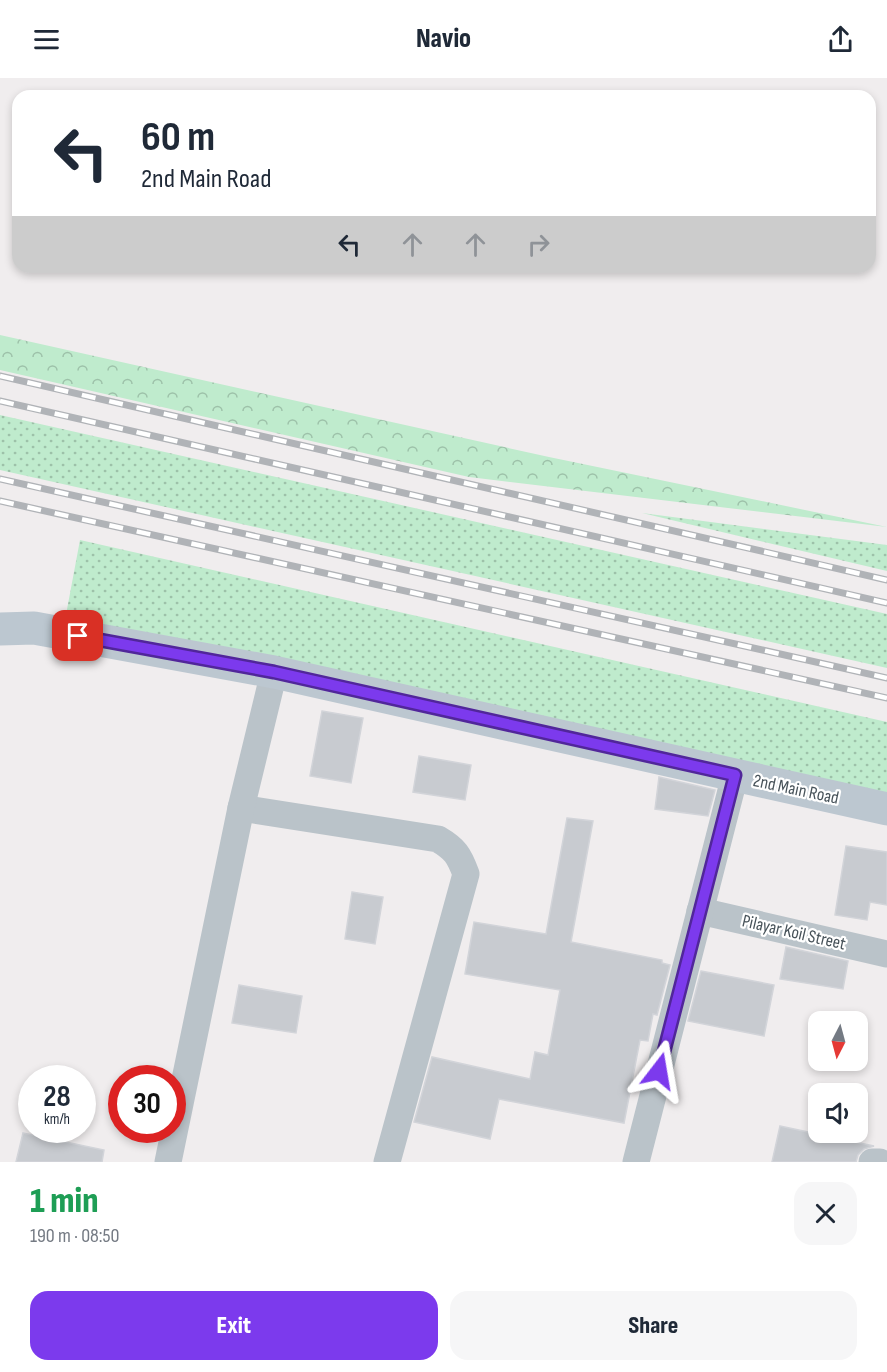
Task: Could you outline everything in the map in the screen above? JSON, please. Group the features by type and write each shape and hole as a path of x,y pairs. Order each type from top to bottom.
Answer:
{"street":[{"name":"2nd Main Road","path":"0,628 34,628 274,672 887,809"},
{"path":"168,1162 240,808 274,672"},
{"path":"636,1162 735,775"},
{"path":"240,808 438,839 452,847 460,859 466,874 387,1162"},
{"name":"Pilayar Koil Street","path":"700,911 887,954"},
{"path":"872,1162 880,1162"}],"green space":[{"path":"0,335 549,457 887,527 469,477 0,370"},
{"path":"0,415 887,614 887,668 0,470"},
{"path":"642,513 887,545 887,571"},
{"path":"80,540 887,722 887,793 65,620"}],"building":[{"path":"322,711 363,718 351,783 310,776"},
{"path":"419,756 471,765 465,800 413,792"},
{"path":"659,777 715,790 708,816 655,809"},
{"path":"567,818 593,821 571,942 662,960 662,963 670,965 657,1015 653,1014 648,1041 640,1040 624,1123 499,1099 490,1139 414,1122 432,1057 530,1079 535,1052 548,1055 560,990 465,974 474,922 546,934"},
{"path":"846,846 887,852 887,905 870,902 867,920 835,915"},
{"path":"352,892 383,897 375,944 345,939"},
{"path":"786,947 848,961 843,989 780,979"},
{"path":"701,971 774,985 764,1036 688,1021"},
{"path":"239,985 302,996 296,1033 232,1023"},
{"path":"780,1126 808,1132 808,1143 860,1143 874,1146 864,1149 858,1155 856,1162 772,1162"},
{"path":"21,1143 71,1143 104,1150 102,1162 16,1162"}],"railway":[{"path":"0,376 887,580"},
{"path":"0,401 887,603"},
{"path":"0,479 887,678"},
{"path":"0,501 887,698"}],"route":[{"path":"78,636 274,672 735,775 659,1071"}]}
